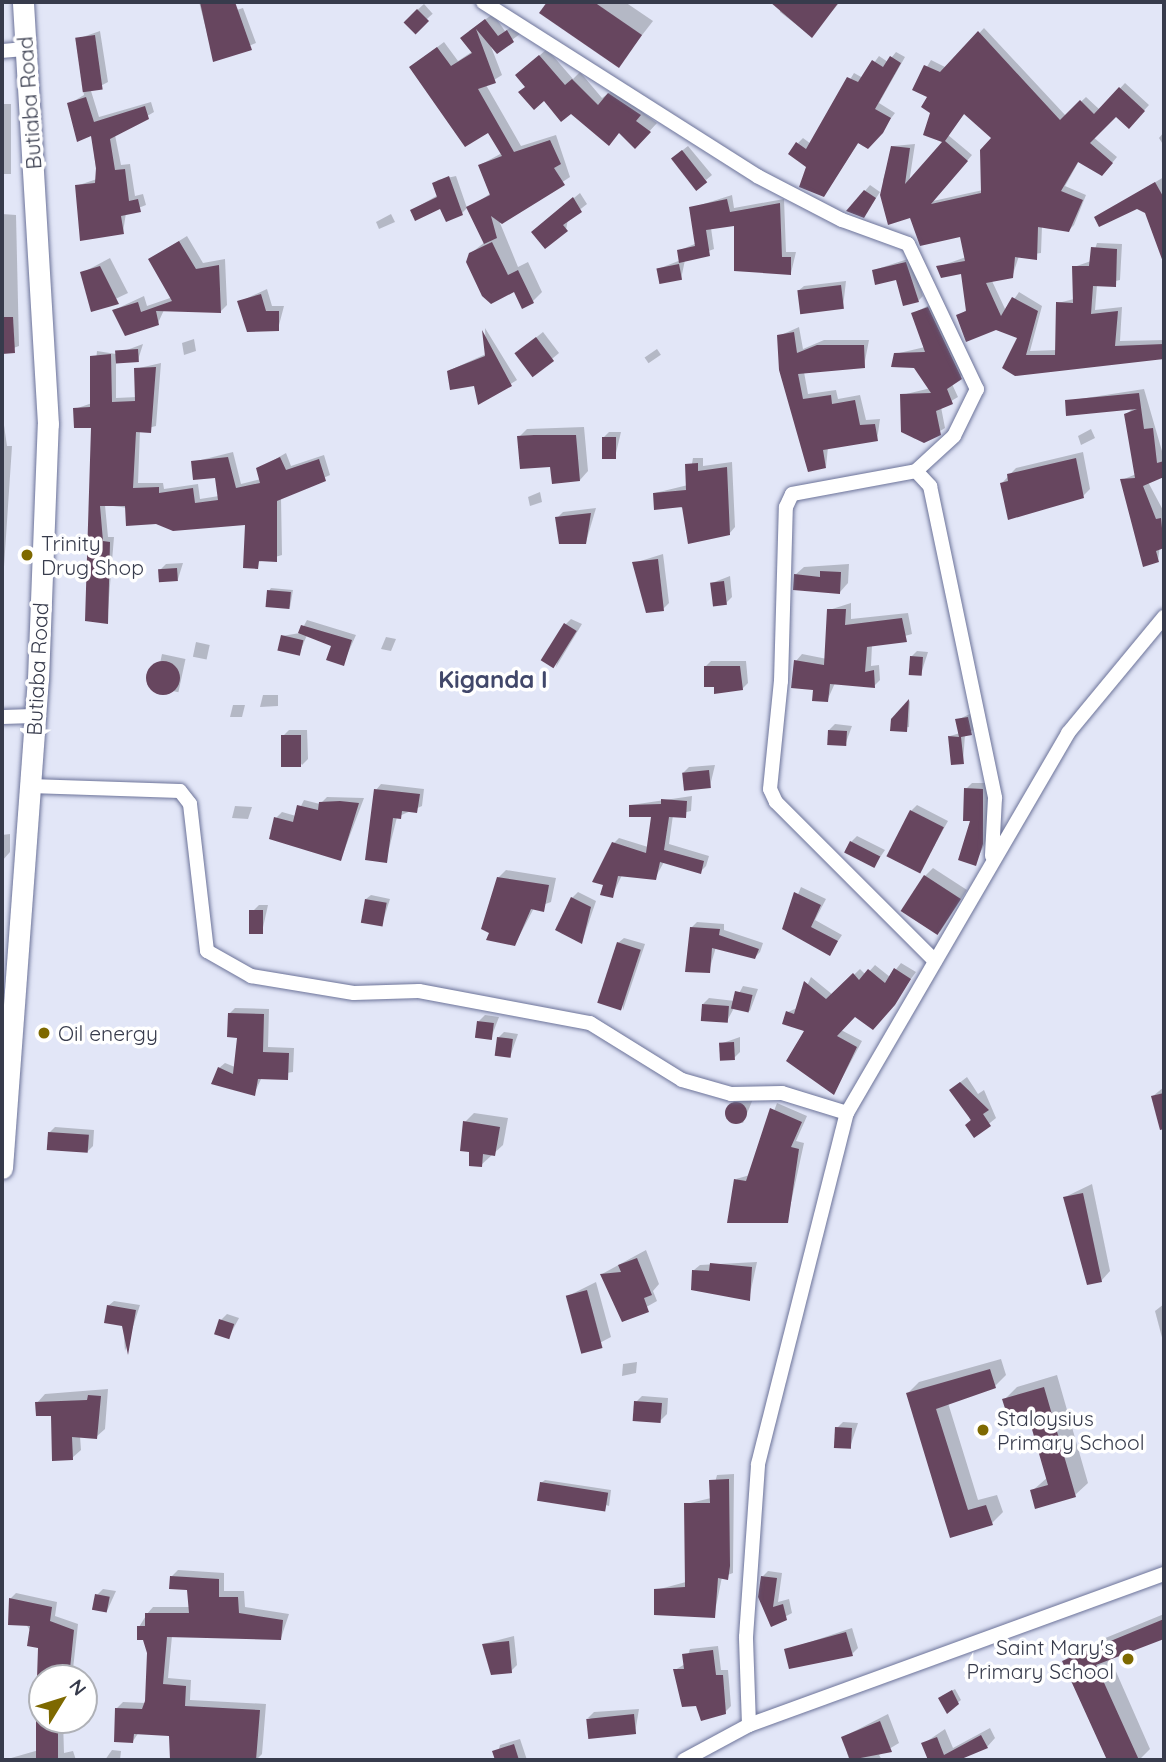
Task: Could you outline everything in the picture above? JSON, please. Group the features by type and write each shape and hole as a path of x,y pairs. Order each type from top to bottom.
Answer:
{"main road":[{"name":"Butiaba Road","path":"2,1168 30,786 48,424 12,50 23,2"}],"street":[{"path":"482,2 757,176 842,220 908,244 977,389 954,436 916,471 801,490 786,507 781,681 768,772 776,802 935,961"},
{"path":"916,471 930,486 947,594 990,772 992,857"},
{"path":"749,1725 747,1612 758,1464 847,1113 992,857 1105,681 1164,617"},
{"path":"2,717 34,716"},
{"path":"30,786 180,791 190,804 207,951 251,976 354,993 419,991 590,1023 682,1080 731,1094 782,1093 847,1113"},
{"path":"684,1760 749,1725 1164,1574"}],"building":[{"path":"200,2 235,2 252,50 213,62"},
{"path":"547,2 594,2 642,35 619,68 539,13"},
{"path":"770,2 839,2 812,38"},
{"path":"417,9 429,21 416,34 404,22"},
{"path":"485,19 498,36 507,30 514,42 497,54 476,29 496,83 478,89 514,152 550,140 561,164 554,168 565,185 502,224 491,216 497,238 484,244 466,207 490,195 478,165 502,156 488,133 465,147 409,67 437,47 451,66 472,53 460,38"},
{"path":"978,31 1060,120 1080,100 1094,114 1119,87 1145,111 1129,129 1116,117 1090,143 1113,163 1102,176 1078,162 1061,191 1083,200 1069,232 1038,227 1037,260 1015,257 1013,278 986,283 1001,316 1012,297 1038,311 1026,355 1055,355 1056,302 1073,303 1072,266 1089,266 1091,247 1117,249 1116,287 1093,286 1091,314 1118,311 1115,346 1164,344 1164,359 1015,376 1002,368 1017,338 996,330 966,342 956,315 966,311 961,274 941,278 936,266 965,261 960,237 920,246 910,218 888,225 880,195 891,146 910,148 905,184 942,142 923,135 930,113 921,107 927,97 912,90 924,65 940,72","holes":["964,114 991,138 980,150 981,193 931,204 968,161 945,141"]},
{"path":"95,35 103,89 83,92 75,38"},
{"path":"539,55 565,85 572,79 598,105 608,93 641,115 636,121 651,132 635,149 619,133 609,146 571,114 561,122 544,101 534,110 518,92 525,87 515,75"},
{"path":"890,56 901,63 875,109 891,118 883,133 868,149 858,143 824,197 799,187 806,167 788,154 796,142 806,149 847,77 858,82 872,60 883,67"},
{"path":"86,97 94,122 145,106 149,119 110,139 115,170 125,169 129,201 138,199 141,212 121,216 124,234 80,241 75,185 95,183 96,168 91,136 77,142 67,103"},
{"path":"682,150 707,182 696,191 671,159"},
{"path":"449,176 463,215 446,222 440,209 415,221 410,210 437,197 432,183"},
{"path":"1155,182 1164,198 1163,262 1145,213 1137,209 1099,227 1094,217"},
{"path":"864,190 876,198 864,218 846,211"},
{"path":"573,197 582,212 563,225 568,231 545,249 531,232"},
{"path":"727,199 730,212 780,203 782,257 791,257 791,275 734,271 734,226 706,230 710,256 679,263 677,250 695,246 689,207"},
{"path":"179,241 196,269 219,265 221,313 156,311 159,325 125,336 112,310 138,302 141,312 172,301 148,259"},
{"path":"492,242 508,275 518,270 534,303 522,309 514,292 491,304 482,296 466,262 469,253"},
{"path":"906,262 919,302 903,306 896,280 875,285 872,270"},
{"path":"679,264 682,280 659,284 656,268"},
{"path":"100,266 119,304 91,312 80,272"},
{"path":"841,285 844,309 800,314 797,290"},
{"path":"261,294 266,311 279,311 279,331 247,332 237,301"},
{"path":"928,307 962,379 947,389 953,404 936,411 941,435 924,443 901,432 900,394 931,393 914,368 891,367 894,353 925,352 911,313"},
{"path":"2,317 13,317 15,353 2,354"},
{"path":"482,330 512,386 478,405 474,386 450,390 447,371 485,356"},
{"path":"794,332 797,353 817,345 864,345 865,368 798,374 803,399 831,395 832,404 855,400 860,425 875,424 878,441 823,450 826,468 808,472 779,370 777,335"},
{"path":"536,337 554,361 532,377 514,353"},
{"path":"138,349 139,362 116,364 115,351"},
{"path":"111,354 112,402 135,401 134,368 156,367 151,433 136,432 133,488 159,487 159,493 193,488 195,503 218,500 215,478 193,480 191,461 228,457 236,488 260,483 256,468 280,457 286,470 319,459 326,481 277,501 277,562 259,561 258,569 243,568 245,525 173,531 156,524 126,526 125,506 100,506 103,541 110,542 108,624 85,621 91,428 74,428 73,408 90,407 90,356"},
{"path":"1139,393 1144,429 1153,428 1157,463 1164,461 1164,477 1143,486 1156,519 1161,518 1164,548 1156,551 1159,562 1143,567 1120,479 1135,478 1124,414 1137,409 1066,416 1065,400"},
{"path":"576,435 580,481 552,484 550,467 520,469 517,436"},
{"path":"602,437 616,437 616,459 602,459"},
{"path":"1076,458 1084,498 1008,520 1000,483 1008,481 1007,474"},
{"path":"698,463 698,471 727,467 730,535 688,544 682,507 654,510 653,493 686,490 685,464"},
{"path":"591,513 586,544 559,544 555,517"},
{"path":"658,559 664,611 646,613 632,562"},
{"path":"177,568 178,581 159,582 158,569"},
{"path":"820,571 841,572 840,594 793,590 794,574 820,577"},
{"path":"724,581 727,605 713,607 710,583"},
{"path":"267,590 291,592 289,609 266,607"},
{"path":"827,609 846,609 845,625 902,618 907,642 867,647 865,672 874,670 875,688 830,684 828,702 812,701 813,690 791,688 794,660 824,665"},
{"path":"564,623 577,631 553,668 541,660"},
{"path":"301,625 352,640 344,666 326,660 331,646 298,633"},
{"path":"281,635 303,640 300,656 277,651"},
{"path":"910,656 923,657 922,676 909,675"},
{"path":"163,661 175,666 180,678 175,690 163,695 151,690 146,678 151,666"},
{"path":"704,666 740,666 743,690 714,694 714,687 704,687"},
{"path":"909,699 907,732 890,731 891,719"},
{"path":"968,717 972,735 961,737 964,764 951,765 948,736 959,737 955,719"},
{"path":"828,730 847,731 846,746 827,745"},
{"path":"281,735 301,735 301,767 281,767"},
{"path":"709,770 711,788 684,791 682,773"},
{"path":"964,788 983,789 983,844 976,866 958,860 970,821 963,821"},
{"path":"374,789 420,794 417,813 402,811 401,819 393,818 387,863 365,860"},
{"path":"661,799 687,801 686,818 669,817 664,850 704,861 701,874 660,862 656,880 618,876 613,898 600,895 603,885 592,882 612,842 646,853 651,817 629,817 629,805 661,804"},
{"path":"319,802 359,803 341,861 269,839 274,817 293,822 297,805 318,810"},
{"path":"910,810 944,827 920,874 886,856"},
{"path":"850,841 880,856 874,868 844,853"},
{"path":"924,875 961,899 937,935 901,911"},
{"path":"497,877 549,885 544,912 531,909 515,946 486,940 489,933 481,929"},
{"path":"794,892 821,905 811,927 838,941 830,956 782,929"},
{"path":"571,897 591,907 582,944 555,930"},
{"path":"365,899 387,903 382,926 361,923"},
{"path":"249,910 263,910 263,934 249,934"},
{"path":"690,927 720,929 719,935 759,949 755,959 712,948 710,973 685,972"},
{"path":"617,942 641,950 621,1011 597,1003"},
{"path":"894,968 911,979 895,1005 873,1030 855,1017 837,1036 857,1047 834,1095 786,1061 804,1031 782,1024 786,1011 794,1014 804,981 826,999 853,973 859,980 868,969 885,983"},
{"path":"735,991 753,995 748,1013 731,1009"},
{"path":"702,1004 729,1006 728,1023 701,1021"},
{"path":"228,1013 264,1014 263,1052 289,1053 288,1080 258,1079 255,1096 211,1084 218,1067 233,1074 237,1038 227,1037"},
{"path":"477,1021 494,1023 492,1040 475,1038"},
{"path":"497,1037 513,1039 511,1058 495,1056"},
{"path":"734,1042 735,1060 720,1061 719,1043"},
{"path":"960,1082 989,1110 983,1114 991,1126 974,1138 965,1125 971,1120 949,1090"},
{"path":"1164,1093 1164,1129 1160,1130 1151,1096"},
{"path":"732,1102 740,1102 747,1109 747,1117 740,1124 732,1124 725,1117 725,1109"},
{"path":"770,1108 802,1122 791,1147 799,1149 788,1223 727,1223 734,1179 746,1181"},
{"path":"463,1121 500,1127 495,1156 483,1154 482,1167 469,1166 469,1152 460,1151"},
{"path":"48,1132 89,1135 88,1153 47,1150"},
{"path":"1083,1193 1102,1282 1087,1285 1063,1197"},
{"path":"637,1258 652,1295 644,1298 649,1312 622,1322 600,1274 621,1272 618,1265"},
{"path":"710,1263 752,1267 750,1301 691,1290 692,1270 709,1271"},
{"path":"587,1290 603,1348 581,1354 566,1296"},
{"path":"107,1305 136,1310 128,1355 122,1326 104,1323"},
{"path":"219,1319 234,1324 229,1339 214,1334"},
{"path":"990,1369 996,1388 936,1409 968,1510 986,1505 993,1525 950,1538 906,1393"},
{"path":"1044,1387 1076,1497 1035,1509 1030,1490 1048,1485 1027,1412 1008,1418 1002,1399"},
{"path":"88,1395 101,1396 97,1439 72,1437 73,1460 52,1461 51,1416 36,1416 35,1402 87,1400"},
{"path":"634,1401 662,1403 661,1423 633,1421"},
{"path":"835,1427 852,1428 851,1449 834,1448"},
{"path":"729,1479 730,1566 728,1580 718,1578 715,1618 654,1615 654,1589 685,1587 684,1503 710,1503 709,1480"},
{"path":"540,1482 608,1493 605,1512 537,1501"},
{"path":"170,1576 219,1579 219,1597 238,1597 239,1613 283,1620 281,1640 167,1637 163,1684 186,1686 185,1706 260,1710 256,1760 170,1760 169,1736 134,1734 133,1743 114,1742 115,1708 142,1709 145,1701 147,1653 143,1640 137,1640 137,1626 145,1626 145,1613 189,1613 187,1590 169,1589"},
{"path":"761,1576 777,1578 773,1607 783,1604 787,1620 771,1627 758,1597"},
{"path":"95,1594 110,1597 107,1613 92,1610"},
{"path":"9,1598 52,1607 50,1621 74,1630 70,1664 37,1664 38,1648 27,1646 30,1626 8,1625"},
{"path":"1164,1619 1164,1639 1096,1665 1139,1760 1107,1760 1062,1661"},
{"path":"846,1632 853,1656 789,1669 784,1649"},
{"path":"509,1641 512,1673 491,1675 482,1644"},
{"path":"713,1650 716,1675 723,1675 726,1714 701,1721 696,1706 682,1707 673,1669 684,1669 682,1654"},
{"path":"952,1690 959,1704 947,1714 938,1698"},
{"path":"634,1714 636,1734 588,1739 586,1719"},
{"path":"880,1721 892,1752 850,1760 841,1737"},
{"path":"36,1734 58,1734 58,1760 36,1760"},
{"path":"981,1735 988,1748 959,1760 928,1760 921,1743 937,1737 944,1755"},
{"path":"514,1744 519,1760 495,1760 492,1751"}],"place":[{"name":"Trinity Drug Shop","path":"27,555"},
{"name":"Oil energy","path":"44,1033"},
{"name":"Staloysius Primary School","path":"983,1430"},
{"name":"Saint Mary's Primary School","path":"1128,1659"}],"district":[{"name":"Kiganda I","path":"493,680"}]}
